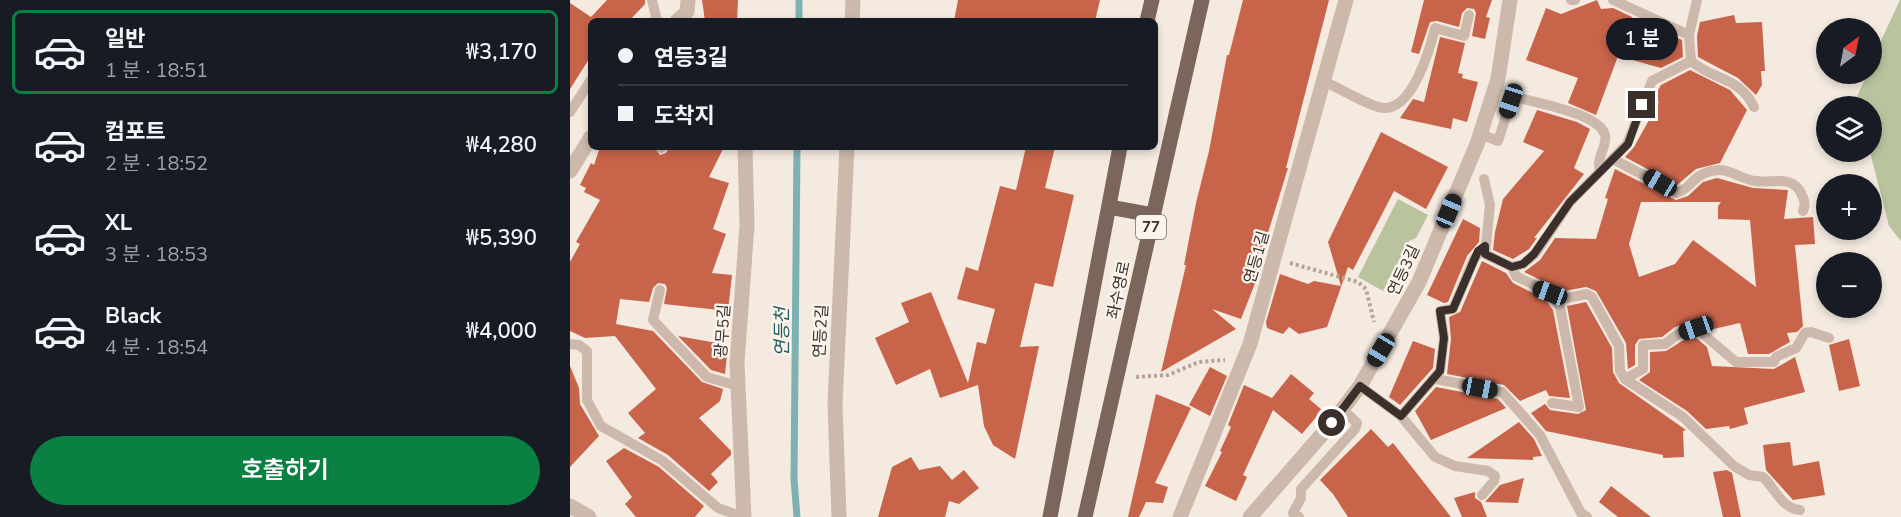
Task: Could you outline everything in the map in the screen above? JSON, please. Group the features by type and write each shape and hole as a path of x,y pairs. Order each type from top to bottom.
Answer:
{"main road":[{"path":"1148,18 1152,0"},
{"name":"좌수영로","path":"1085,517 1202,0"},
{"name":"좌수영로","path":"1050,517 1119,150"},
{"path":"1109,207 1153,215"}],"street":[{"path":"852,18 853,0"},
{"name":"연등1길","path":"1180,517 1250,344 1325,82 1346,0"},
{"name":"연등3길","path":"1250,517 1360,386 1419,282 1480,134 1498,79 1510,0"},
{"path":"570,171 588,142"},
{"name":"광무5길","path":"743,517 738,386 747,225 745,150"},
{"name":"연등2길","path":"839,517 835,404 847,150"},
{"path":"570,506 589,517"}],"lane":[{"path":"652,0 656,18"},
{"path":"1613,0 1642,15 1651,15 1689,36"},
{"path":"1691,62 1689,36 1697,0"},
{"path":"1325,82 1380,107 1388,108 1395,105 1422,71 1435,28 1464,36 1469,15"},
{"path":"1691,62 1735,83 1747,92 1754,107"},
{"path":"1512,267 1523,264 1534,254 1570,202 1628,144 1652,81 1691,62"},
{"path":"570,112 588,85"},
{"path":"1480,134 1498,141 1511,101 1516,97 1590,118 1605,133 1598,161 1600,171"},
{"path":"1613,159 1677,193 1683,191 1701,174 1719,170 1734,172 1758,182 1785,181 1800,190 1804,200 1803,211"},
{"path":"1484,179 1490,205 1485,254 1512,267 1516,276 1557,300 1587,294 1592,297 1620,346 1620,371 1625,380 1683,417 1734,466 1749,475 1762,477 1781,501 1791,509 1800,510"},
{"path":"1401,416 1436,379 1443,356 1440,311 1453,309 1474,259 1485,246"},
{"path":"660,290 652,320 706,377 738,386"},
{"path":"1552,403 1579,407 1557,300"},
{"path":"1625,380 1643,369 1643,345 1665,344 1678,334 1696,328 1736,362 1743,363 1774,362 1776,357 1797,348 1805,333 1811,332 1829,338"},
{"path":"570,344 579,345 587,351 587,400 600,426 663,461 718,508 743,517"},
{"path":"1436,379 1502,392 1540,435 1581,513 1587,517"},
{"path":"1360,386 1401,416 1435,457 1455,466 1488,471 1495,476 1494,481 1482,495"},
{"path":"1299,517 1293,513 1301,498 1301,489 1355,429 1357,423 1342,409"}],"path":[{"path":"1275,259 1352,279 1362,285 1368,294 1381,350"},
{"path":"1157,377 1168,375 1199,362 1229,361"}],"green space":[{"path":"1901,0 1901,241 1889,226 1882,199 1882,174 1876,174 1873,162 1882,162 1882,96 1857,96 1863,84 1882,84 1882,39"},
{"path":"1398,199 1428,215 1416,238 1409,241 1383,291 1358,277"}],"building":[{"path":"607,0 645,0 645,4 632,18 588,18 588,61 570,89 570,3 591,17"},
{"path":"702,0 738,0 737,18 705,18"},
{"path":"958,0 1100,0 1096,18 955,18"},
{"path":"1243,0 1329,0 1286,168 1288,168 1267,236 1254,265 1261,268 1241,319 1212,309 1236,329 1161,372 1186,265 1184,265 1196,203 1209,151 1227,55 1229,55"},
{"path":"1424,0 1492,0 1486,17 1490,18 1485,39 1472,36 1476,13 1474,9 1467,8 1462,13 1459,27 1437,21 1430,22 1419,54 1411,52"},
{"path":"1597,0 1601,9 1613,8 1632,17 1638,30 1626,37 1660,30 1682,40 1683,57 1661,68 1618,56 1596,115 1568,103 1578,78 1526,60 1546,8 1561,14"},
{"path":"1734,15 1736,23 1762,22 1765,71 1761,71 1762,85 1756,95 1738,78 1698,57 1697,36 1700,22"},
{"path":"1440,37 1465,43 1458,73 1463,74 1462,78 1478,82 1467,122 1453,118 1451,129 1400,118 1413,99 1424,102"},
{"path":"1690,70 1730,90 1747,110 1720,163 1696,169 1677,185 1625,157 1634,147 1659,102 1653,99 1661,85"},
{"path":"1537,110 1577,122 1590,129 1574,168 1584,174 1534,238 1537,238 1529,249 1513,259 1493,250 1495,232 1503,199 1544,151 1523,142"},
{"path":"1381,132 1448,167 1426,209 1394,191 1353,270 1348,267 1327,327 1299,334 1289,327 1283,334 1267,328 1266,322 1280,274 1308,284 1314,281 1341,286 1328,242"},
{"path":"599,150 656,150 660,155 668,150 722,150 709,177 729,183 713,229 726,234 712,273 732,275 728,311 664,304 667,288 665,284 658,283 653,288 649,302 620,299 616,324 653,331 702,382 723,389 720,401 699,418 731,451 731,455 711,474 718,482 709,491 668,455 638,438 645,433 628,413 656,389 615,336 585,338 570,331 570,262 580,244 576,242 600,200 584,192 586,188 580,185 591,163 594,165"},
{"path":"1025,150 1054,150 1045,188 1074,195 1053,287 1035,283 1020,347 1039,346 1015,459 993,445 984,426 978,385 940,398 930,369 896,385 875,338 909,322 901,303 931,292 968,383 977,342 986,344 995,309 957,299 966,267 978,271 1000,186 1016,190"},
{"path":"1615,169 1676,200 1688,196 1703,182 1717,178 1753,188 1788,190 1784,219 1813,217 1815,244 1795,245 1803,326 1797,332 1787,333 1790,342 1769,354 1748,354 1740,323 1709,330 1694,321 1675,327 1662,337 1639,339 1635,345 1635,365 1628,369 1626,343 1596,291 1586,287 1559,292 1553,286 1524,272 1540,260 1555,238 1596,239 1608,199 1605,198","holes":["1641,202 1721,202 1718,206 1718,219 1750,220 1756,287 1693,240 1675,264 1639,277 1629,244"]},
{"path":"1463,219 1480,228 1479,242 1467,256 1448,302 1444,303 1427,295"},
{"path":"1482,261 1506,273 1513,283 1545,299 1553,310 1570,398 1549,396 1546,390 1520,401 1504,385 1447,374 1451,339 1449,317 1460,312"},
{"path":"1586,302 1612,348 1613,372 1619,383 1686,430 1683,431 1684,457 1663,458 1663,455 1546,431 1531,413 1545,404 1550,410 1578,414 1586,410 1567,306"},
{"path":"678,336 728,345 725,374 711,370"},
{"path":"1694,336 1707,347 1712,366 1774,369 1795,357 1805,392 1744,408 1748,424 1730,429 1729,426 1706,429 1687,411 1639,380 1650,372 1650,352 1666,351"},
{"path":"1849,339 1860,386 1839,391 1829,345"},
{"path":"1413,341 1435,349 1433,368 1400,405 1389,397"},
{"path":"570,366 579,388 580,404 599,436 570,467"},
{"path":"1210,367 1227,376 1210,416 1189,405"},
{"path":"1291,374 1314,393 1309,399 1322,410 1302,434 1273,410 1243,475 1247,477 1236,501 1205,486 1222,452 1220,451 1231,427 1228,425 1244,385 1272,398"},
{"path":"1436,387 1498,399 1506,408 1431,440 1415,411"},
{"path":"1156,394 1191,408 1155,483 1168,487 1163,503 1146,502 1139,517 1128,517"},
{"path":"1519,422 1534,439 1542,456 1533,457 1533,460 1467,458"},
{"path":"1371,429 1388,447 1393,443 1451,517 1348,517 1333,494 1320,480"},
{"path":"1790,442 1793,466 1819,461 1825,495 1793,500 1766,470 1763,445"},
{"path":"624,448 659,467 704,506 695,517 636,517 625,504 632,497 606,461"},
{"path":"911,457 919,470 940,466 952,480 964,470 979,488 959,504 949,501 945,517 878,517 892,467"},
{"path":"1727,470 1732,473 1741,517 1723,517 1713,472"},
{"path":"1524,478 1518,503 1485,502 1500,485"},
{"path":"1611,486 1651,517 1618,517 1599,502"},
{"path":"1475,492 1475,498 1481,502 1487,517 1462,517 1454,498"}],"waterway":[{"name":"연등천","path":"799,0 799,18"},
{"name":"연등천","path":"797,150 794,479 797,517"}],"route":[{"path":"1332,423 1360,386 1401,416 1436,379 1440,371 1444,338 1440,311 1453,309 1478,251 1485,246 1485,254 1503,265 1512,267 1523,264 1534,254 1570,202 1628,144 1642,105"}]}
